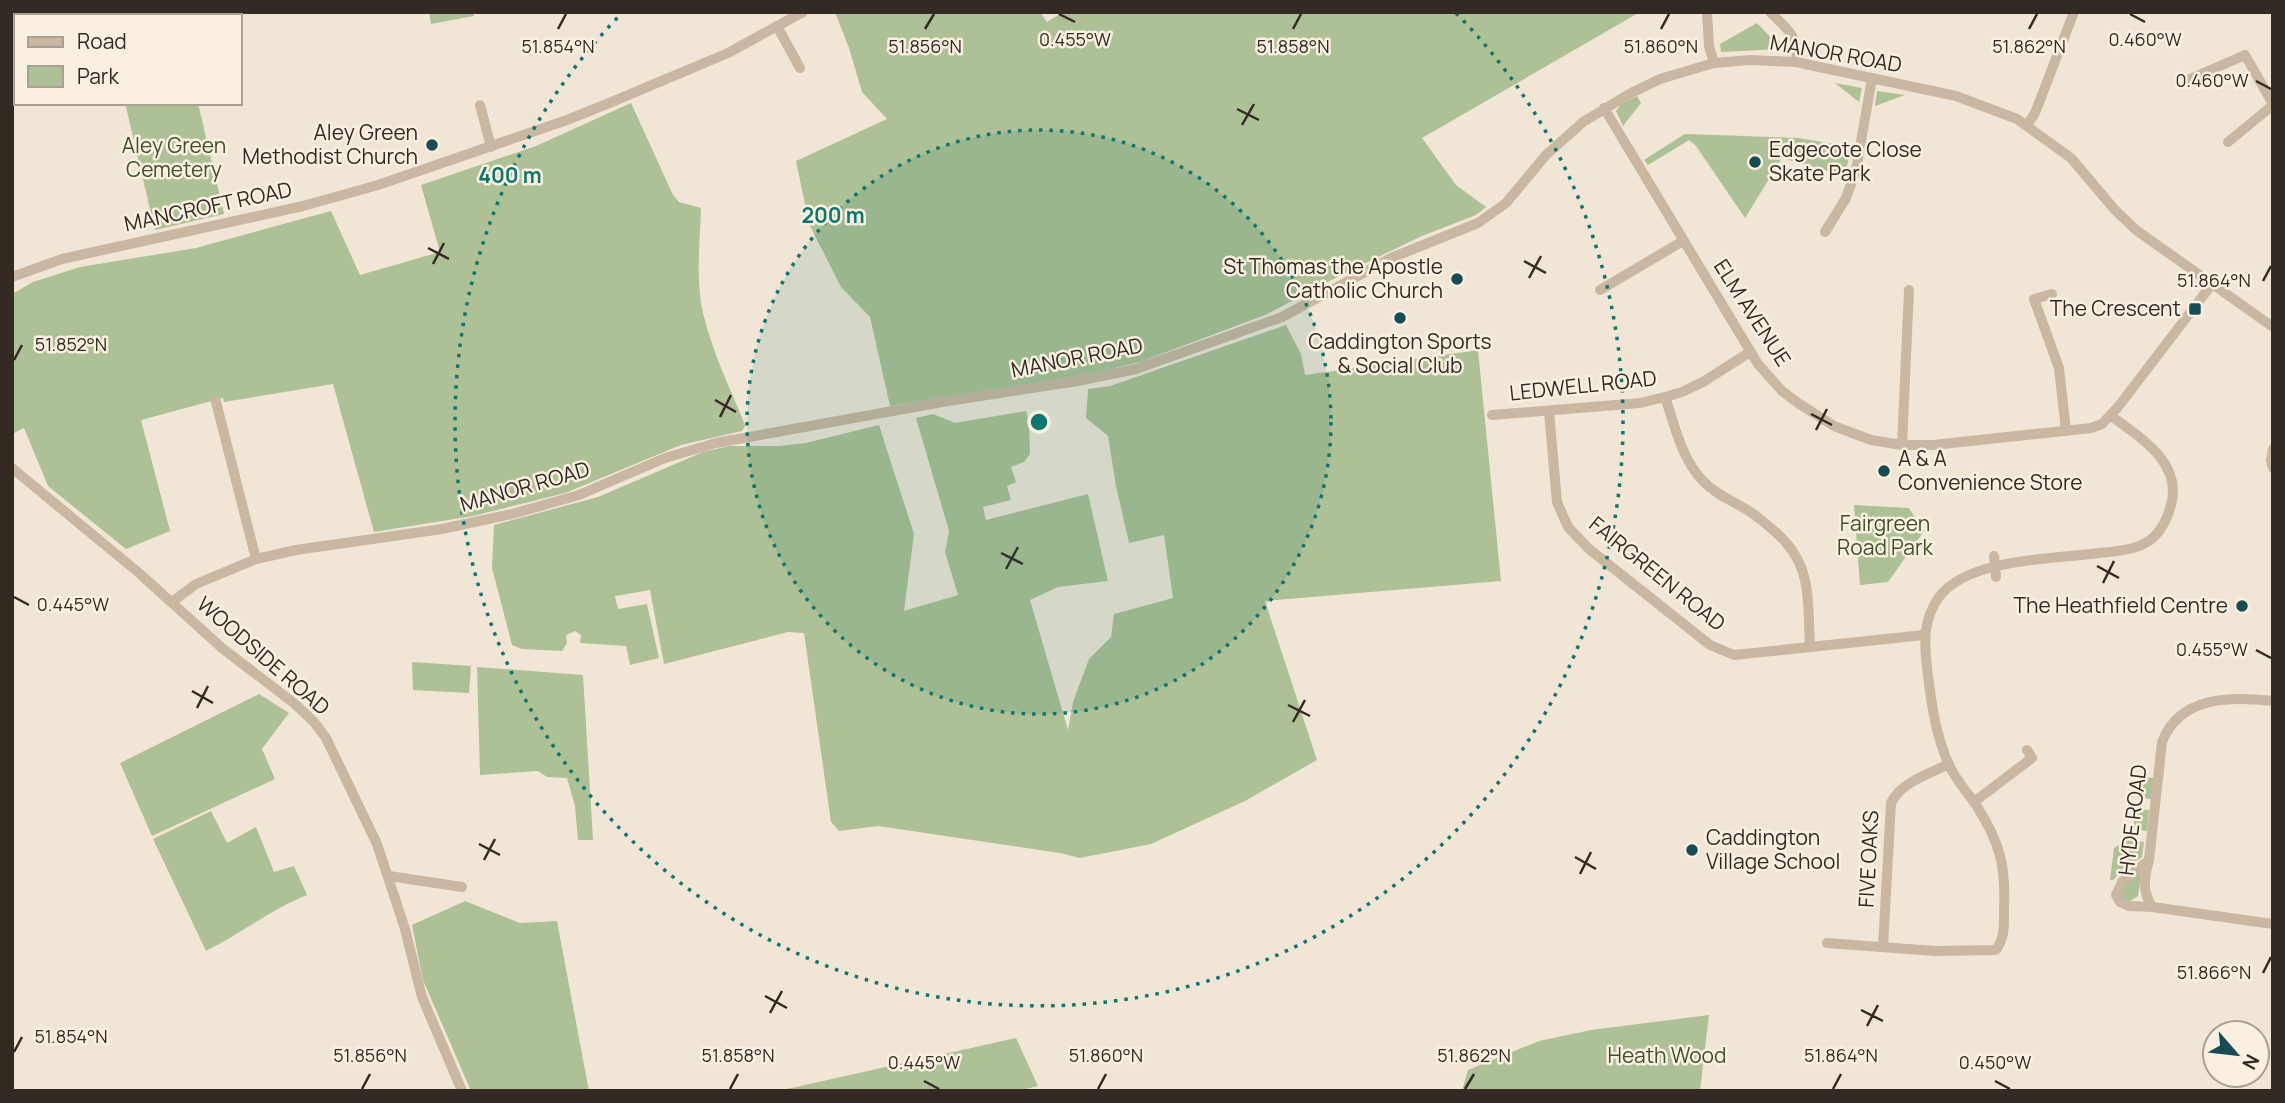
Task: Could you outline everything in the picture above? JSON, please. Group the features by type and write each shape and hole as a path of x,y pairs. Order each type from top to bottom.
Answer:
{"street":[{"name":"MANCROFT ROAD","path":"12,277 62,259 303,206 378,185 567,120 728,53 803,12"},
{"path":"1707,12 1709,46 1714,63"},
{"path":"1770,12 1794,38 1797,45 1796,62"},
{"path":"2027,125 2035,113 2074,12"},
{"path":"776,26 800,68"},
{"path":"2190,79 2250,52 2273,104 2228,142"},
{"name":"MANOR ROAD","path":"173,602 196,584 256,559 296,550 419,533 512,514 579,495 665,458 716,443 1136,369 1282,317 1391,258 1478,223 1506,203 1563,139 1604,108 1660,79 1714,63 1750,60 1796,62 1970,100 1999,111 2027,125 2071,158 2115,210 2136,230 2273,327"},
{"path":"1825,232 1846,198 1856,170 1872,78"},
{"path":"480,105 491,147"},
{"name":"ELM AVENUE","path":"1604,108 1750,352 1782,391 1815,415 1871,440 1902,445 1933,445 2096,427 2110,415 2212,284"},
{"path":"1600,290 1683,241"},
{"path":"1902,445 1909,290"},
{"path":"2052,294 2035,299 2059,368 2066,431"},
{"name":"LEDWELL ROAD","path":"1492,415 1640,403 1665,397 1703,382 1750,352"},
{"path":"1665,397 1686,458 1702,480 1719,495 1753,514 1779,536 1795,555 1804,575 1810,645"},
{"path":"216,402 256,559"},
{"name":"FAIRGREEN ROAD","path":"1549,411 1557,502 1567,527 1589,549 1710,645 1734,655 1924,635"},
{"path":"1827,943 2000,954 2005,875 1998,846 1988,823 1949,764 1933,714 1924,635 1929,617 1940,596 1961,578 1995,566 2129,550 2153,538 2167,519 2173,497 2171,476 2159,452 2110,415"},
{"path":"2273,449 2273,468"},
{"name":"WOODSIDE ROAD","path":"12,468 173,602 222,648 295,704 314,722 331,746 367,819 389,876 422,997 462,1091"},
{"name":"HYDE ROAD","path":"2152,907 2145,897 2144,878 2162,742 2166,730 2175,718 2211,701 2233,698 2273,701"},
{"path":"1974,802 2032,757"},
{"name":"FIVE OAKS","path":"1883,947 1891,803 1903,787 1949,764"},
{"path":"2148,860 2122,881 2116,895 2120,902 2129,906 2273,924"},
{"path":"389,876 462,887"}],"green space":[{"path":"429,12 473,12 474,16 431,24"},
{"path":"835,12 1040,12 1047,22 1063,12 1640,12 1422,138 1456,185 1486,207 1476,215 1422,236 1265,315 1140,362 1086,375 890,406 870,317 841,287 809,224 796,161 887,119 862,92"},
{"path":"1757,23 1782,49 1721,52 1720,44"},
{"path":"1835,83 1862,88 1859,102"},
{"path":"1877,91 1905,95 1875,106"},
{"path":"1637,96 1641,103 1623,126 1616,111 1621,104"},
{"path":"631,103 673,195 679,202 701,208 701,304 712,344 745,426 742,431 681,445 565,493 473,516 374,532 333,384 224,402 223,398 141,420 170,531 126,549 48,486 24,428 12,434 12,294 33,282 80,267 196,248 331,211 360,275 440,252 421,185 536,146"},
{"name":"Aley Green Cemetery","path":"125,105 198,105 224,214 155,230"},
{"path":"1685,134 1798,138 1851,147 1845,176 1782,158 1745,218 1696,146 1689,140 1648,165 1644,160"},
{"path":"1286,325 1301,354 1305,375 1478,350 1501,581 1265,601 1317,760 1245,801 1151,844 1080,858 878,826 839,831 831,822 804,633 788,632 664,664 650,590 615,596 618,609 647,604 659,658 630,665 626,646 580,643 581,635 575,631 566,635 567,643 562,651 522,649 512,645 492,568 494,525 598,497 703,452 729,446 806,443 879,425 914,534 904,611 958,595 945,552 949,531 916,418 933,414 955,423 1026,411 1030,454 1024,462 1011,467 1016,482 1007,486 1011,500 983,507 986,520 1088,494 1108,581 1058,587 1030,600 1068,730 1073,702 1089,659 1111,637 1114,614 1173,598 1164,535 1129,543 1108,436 1086,418 1088,389 1110,386"},
{"name":"Fairgreen Road Park","path":"1854,505 1909,508 1924,531 1888,582 1860,585"},
{"path":"412,662 471,666 469,693 413,690"},
{"path":"477,667 583,675 593,840 578,840 575,806 567,778 547,777 538,771 480,775"},
{"path":"259,694 289,713 262,749 275,779 152,836 120,763"},
{"path":"2141,777 2154,778 2152,799 2138,798"},
{"path":"2136,809 2149,810 2147,831 2133,830"},
{"path":"211,811 227,843 256,827 274,872 294,866 307,895 281,907 206,951 153,839"},
{"path":"2128,839 2144,842 2142,857 2110,880 2114,848"},
{"path":"2141,874 2138,896 2130,901 2120,898 2123,883"},
{"path":"465,901 520,923 557,921 589,1091 471,1091 423,980 412,925"},
{"name":"Heath Wood","path":"1709,1015 1700,1091 1462,1091 1468,1070 1539,1041 1591,1030"},
{"path":"1016,1038 1038,1086 1018,1091 778,1091"}],"place":[{"name":"Aley Green Methodist Church","path":"432,145"},
{"name":"Edgecote Close Skate Park","path":"1755,162"},
{"name":"St Thomas the Apostle Catholic Church","path":"1457,279"},
{"name":"The Crescent","path":"2195,309"},
{"name":"Caddington Sports & Social Club","path":"1400,318"},
{"name":"A & A Convenience Store","path":"1884,471"},
{"name":"The Heathfield Centre","path":"2242,606"},
{"name":"Caddington Village School","path":"1692,850"}]}
